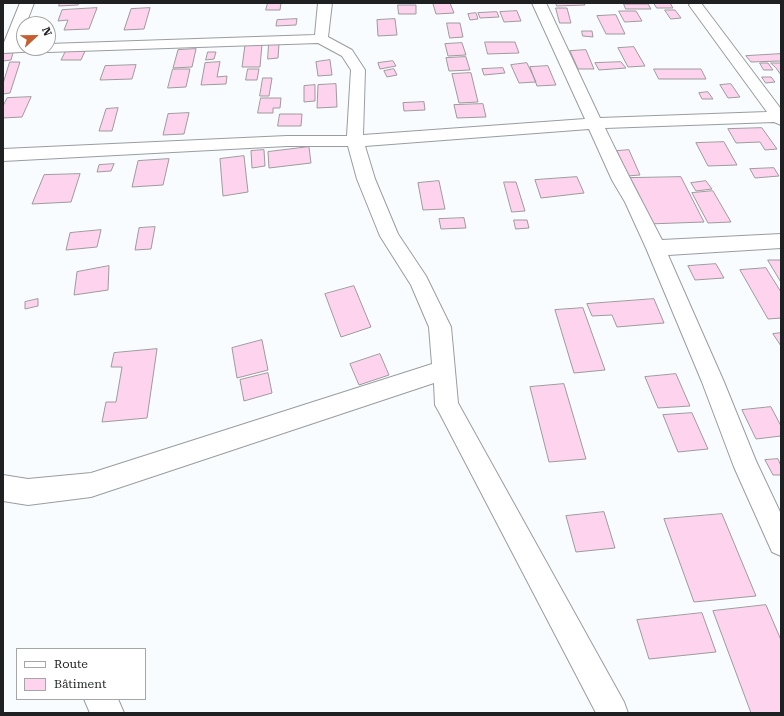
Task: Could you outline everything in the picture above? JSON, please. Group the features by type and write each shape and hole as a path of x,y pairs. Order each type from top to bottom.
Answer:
{"street":[{"path":"6,48 27,3"},
{"path":"321,39 325,3"},
{"path":"539,3 596,123 621,180 634,202 656,248 713,382 746,467 781,543"},
{"path":"696,5 780,118"},
{"path":"56,48 321,39 347,53 358,70 355,141 366,179 389,236 419,282 440,327 448,405 613,713"},
{"path":"3,156 287,141 355,141 596,123 780,118"},
{"path":"656,248 781,241"},
{"path":"3,488 28,492 91,485 444,370"},
{"path":"100,700 109,713"}],"building":[{"path":"60,3 79,3 78,5 59,6"},
{"path":"268,3 281,3 280,10 266,10"},
{"path":"450,3 454,13 436,14 433,4"},
{"path":"556,3 584,3 585,5 557,6"},
{"path":"654,3 670,3 673,8 657,8"},
{"path":"624,4 648,4 651,9 626,9"},
{"path":"398,5 416,5 416,14 399,14"},
{"path":"97,8 89,29 64,30 68,20 58,21 62,10"},
{"path":"150,8 144,29 124,30 131,9"},
{"path":"556,8 567,8 571,23 560,23"},
{"path":"665,10 675,10 681,18 671,19"},
{"path":"517,11 521,21 504,22 500,12"},
{"path":"619,11 636,11 642,21 625,22"},
{"path":"497,12 499,17 480,18 478,13"},
{"path":"476,13 478,19 470,20 468,14"},
{"path":"616,15 625,34 606,34 597,16"},
{"path":"297,19 296,25 276,26 277,20"},
{"path":"395,19 397,35 378,36 377,20"},
{"path":"447,23 460,23 463,37 450,38"},
{"path":"582,31 592,31 593,37 583,36"},
{"path":"485,42 515,42 519,53 488,54"},
{"path":"462,43 466,55 448,56 445,44"},
{"path":"262,44 260,67 242,67 245,45"},
{"path":"269,44 279,44 278,58 268,59"},
{"path":"634,47 645,66 628,67 618,48"},
{"path":"196,49 192,67 173,68 178,50"},
{"path":"586,50 594,69 578,69 570,51"},
{"path":"85,51 81,60 61,60 65,52"},
{"path":"208,52 216,52 214,59 206,60"},
{"path":"13,53 11,60 3,61 3,54"},
{"path":"781,54 781,61 751,62 746,56"},
{"path":"466,57 470,70 449,71 446,58"},
{"path":"330,60 332,75 318,76 316,62"},
{"path":"393,61 396,66 380,69 378,63"},
{"path":"10,62 20,62 10,93 3,94 3,84"},
{"path":"220,62 217,77 227,76 226,84 201,85 205,63"},
{"path":"621,62 626,68 599,70 595,63"},
{"path":"527,63 536,82 519,83 511,65"},
{"path":"760,63 768,63 773,70 764,70"},
{"path":"771,63 781,63 781,75 776,68"},
{"path":"136,65 132,79 100,80 105,66"},
{"path":"548,66 556,85 537,86 530,67"},
{"path":"503,68 505,73 484,75 482,69"},
{"path":"173,69 190,69 186,87 168,88"},
{"path":"248,69 259,69 257,80 246,80"},
{"path":"394,69 397,75 387,77 384,71"},
{"path":"654,69 701,69 706,79 659,79"},
{"path":"471,73 478,102 459,103 452,74"},
{"path":"762,77 771,77 775,82 766,83"},
{"path":"263,78 272,78 269,96 260,96"},
{"path":"336,84 337,107 317,108 318,85"},
{"path":"731,84 740,97 728,98 720,85"},
{"path":"315,85 315,101 304,102 304,86"},
{"path":"708,92 713,99 702,99 699,93"},
{"path":"31,97 22,117 3,118 3,106 7,98"},
{"path":"261,98 281,98 280,108 273,108 273,113 258,113"},
{"path":"424,102 425,110 404,111 403,103"},
{"path":"483,104 486,117 457,118 454,105"},
{"path":"118,108 112,131 99,131 106,109"},
{"path":"189,113 184,134 163,135 168,114"},
{"path":"280,114 302,114 301,126 278,126"},
{"path":"762,128 777,149 765,150 760,142 736,143 728,129"},
{"path":"724,142 737,165 708,166 696,143"},
{"path":"309,147 311,163 269,168 268,152"},
{"path":"264,150 265,166 252,168 251,151"},
{"path":"629,150 640,175 627,176 617,151"},
{"path":"244,156 248,192 223,196 220,159"},
{"path":"169,159 163,185 132,187 138,161"},
{"path":"114,164 111,171 97,172 99,165"},
{"path":"774,168 779,176 755,178 750,169"},
{"path":"80,174 71,202 32,204 44,175"},
{"path":"577,177 584,193 541,198 535,180"},
{"path":"681,177 704,222 648,224 630,178"},
{"path":"439,181 445,209 423,210 418,183"},
{"path":"706,181 712,189 696,191 691,183"},
{"path":"504,182 516,182 525,211 512,212"},
{"path":"713,191 731,222 708,223 692,193"},
{"path":"464,218 466,228 441,229 439,219"},
{"path":"514,220 527,220 529,228 516,229"},
{"path":"155,227 151,249 135,250 139,228"},
{"path":"101,230 97,247 66,250 70,233"},
{"path":"768,260 781,260 781,282"},
{"path":"716,264 724,278 695,280 688,266"},
{"path":"109,266 108,290 74,295 77,272"},
{"path":"766,268 781,292 781,318 768,319 740,270"},
{"path":"354,286 371,327 341,337 325,294"},
{"path":"38,299 38,306 25,309 25,302"},
{"path":"654,299 664,323 617,327 612,315 592,316 587,304"},
{"path":"583,308 605,370 574,373 555,310"},
{"path":"781,333 781,346 773,334"},
{"path":"262,340 268,370 237,378 232,348"},
{"path":"157,349 147,418 102,422 106,402 116,402 122,367 111,367 114,353"},
{"path":"380,354 389,375 359,385 350,364"},
{"path":"268,373 272,393 244,401 240,380"},
{"path":"676,374 690,406 658,408 645,377"},
{"path":"564,384 586,459 549,462 530,387"},
{"path":"771,407 781,426 781,436 756,439 742,410"},
{"path":"692,413 708,449 678,452 663,415"},
{"path":"778,459 781,466 781,475 773,475 765,460"},
{"path":"604,512 615,548 576,552 566,516"},
{"path":"722,514 756,596 694,602 664,519"},
{"path":"766,605 781,640 781,713 751,713 713,611"},
{"path":"702,613 716,652 649,659 637,620"}]}
